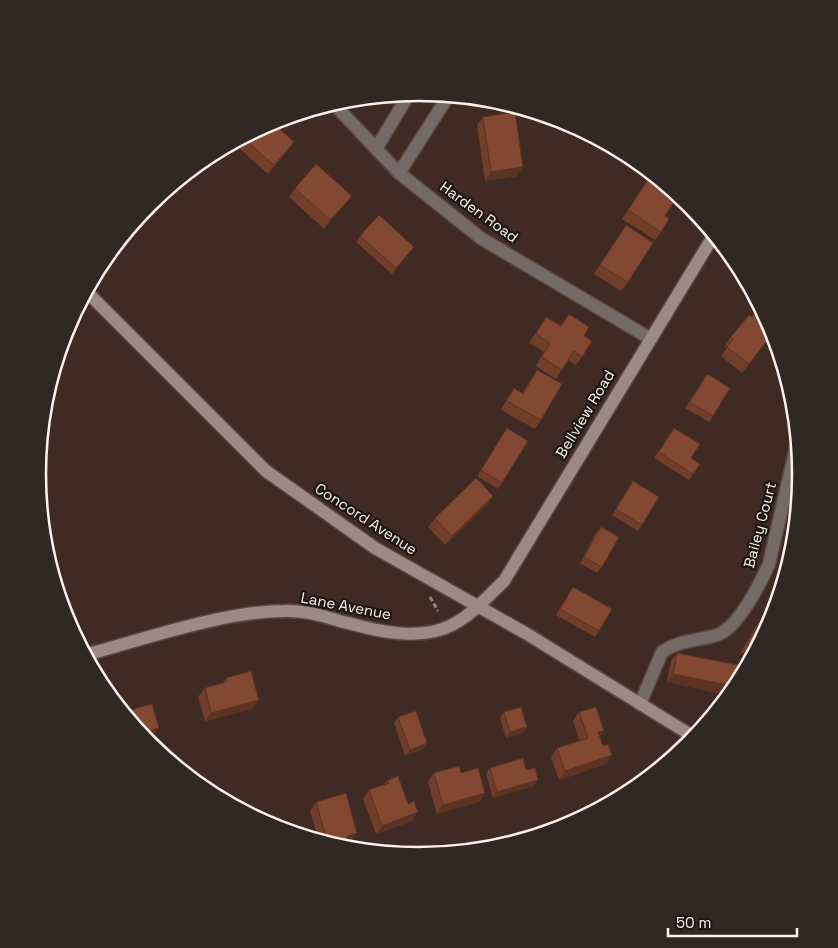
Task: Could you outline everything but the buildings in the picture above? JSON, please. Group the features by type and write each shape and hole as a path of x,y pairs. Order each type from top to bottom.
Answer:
{"street":[{"path":"376,149 404,102"},
{"path":"399,173 444,102"},
{"name":"Harden Road","path":"339,110 399,173 482,239 651,339"},
{"name":"Bellview Road","path":"478,606 504,581 710,241"},
{"name":"Concord Avenue","path":"91,297 266,471 375,548 478,606 687,733"},
{"name":"Bailey Court","path":"640,704 662,652 684,641 719,634 730,626 762,580 769,564 792,466"},
{"name":"Lane Avenue","path":"92,653 228,617 285,610 320,615 368,629 411,635 451,625 478,606"}],"path":[{"path":"430,596 438,611"}]}
